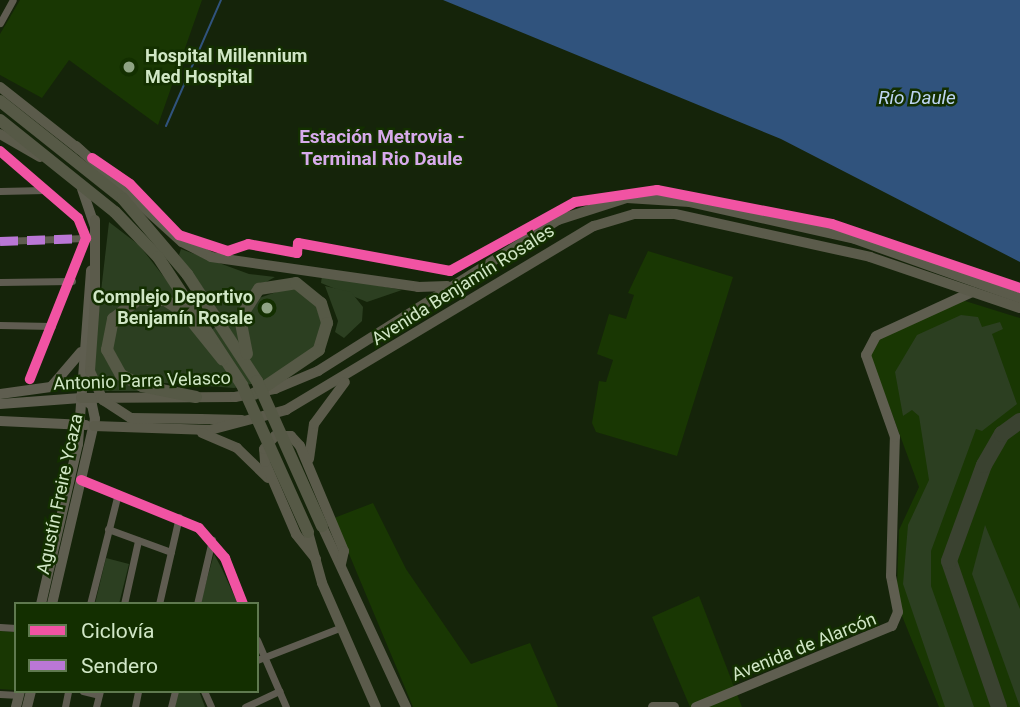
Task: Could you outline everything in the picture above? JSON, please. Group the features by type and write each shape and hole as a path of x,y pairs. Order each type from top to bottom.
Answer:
{"highway":[{"path":"0,101 124,199 201,303 256,387 322,526"},
{"path":"0,120 137,234 201,303 242,384 308,532"},
{"path":"275,282 296,283 316,296 327,323 323,344 308,363 256,387 239,327 248,298 275,282"},
{"path":"196,397 134,384 116,370 107,350 113,319 137,300 165,300 191,320 242,384"}],"main road":[{"path":"0,87 76,146 182,242 211,257 418,287 456,283"},
{"path":"0,134 62,170 89,201 95,220 90,371 103,400 131,418 255,420"},
{"path":"76,146 124,199"},
{"name":"Avenida Benjamín Rosales","path":"256,387 318,371 579,209 660,198 855,239 1020,298"},
{"name":"Avenida Benjamín Rosales","path":"255,420 301,404 594,226 634,214 675,214 870,257 1020,308"},
{"name":"Agustín Freire Ycaza","path":"41,602 80,424 95,220"},
{"name":"Avenida de Alarcón","path":"696,707 892,626 898,612 891,576 895,438 867,349 881,333 976,292"},
{"path":"0,395 51,387 70,371 84,342"},
{"path":"311,469 314,424 351,375"},
{"name":"Antonio Parra Velasco","path":"0,404 31,404 81,398 196,397 256,387"},
{"path":"0,395 31,404"},
{"name":"Agustín Freire Ycaza","path":"51,602 94,426 94,408 81,398"},
{"path":"0,422 26,421 182,430 255,420"},
{"path":"182,430 237,448 276,489"},
{"path":"316,559 276,489 263,456 275,436 295,440 311,469 344,551 341,564"},
{"path":"322,526 406,707"},
{"path":"308,532 342,627 376,707"},
{"path":"16,707 19,693"},
{"path":"656,706 674,707"}],"street":[{"path":"0,23 4,8 13,0"},
{"path":"0,151 78,218 86,238 72,281 30,379"},
{"path":"0,191 45,190"},
{"path":"0,241 86,238"},
{"path":"0,282 72,281"},
{"path":"0,325 52,326"},
{"path":"81,480 179,517 212,540 242,602"},
{"path":"90,602 118,493"},
{"path":"159,602 179,517"},
{"path":"108,529 171,552"},
{"path":"197,602 212,540"},
{"path":"124,602 138,541"},
{"path":"286,707 261,659 342,627"},
{"path":"251,706 279,691"},
{"path":"0,694 19,693"},
{"path":"96,707 99,693"}],"shaded area":[{"name":"Hospital Millennium Med Hospital","path":"20,0 202,0 158,125 69,60 42,98 0,75 0,34"},
{"name":"Complejo Deportivo Benjamín Rosale","path":"109,222 139,245 207,332 225,322 179,255 181,249 249,274 275,277 248,292 244,297 250,301 291,287 315,302 322,325 315,346 271,379 234,388 150,382 140,391 99,391 93,361"},
{"path":"648,251 733,277 677,456 596,432 592,423 599,381 606,382 613,360 597,354 609,314 626,319 634,295 628,293"},
{"path":"322,275 402,290 367,302 321,283"},
{"path":"325,286 351,292 363,307 362,321 344,338 335,332 338,321"},
{"path":"962,300 1020,318 1020,707 939,707 902,616 897,585 899,530 919,487 870,354 881,338"},
{"path":"961,315 978,317 982,327 1000,322 1003,329 992,334 1017,404 982,431 976,429 931,551 931,586 974,707 945,707 903,584 908,525 929,480 919,416 912,410 903,416 895,372 917,335"},
{"path":"373,503 406,569 471,664 530,643 558,707 413,707 334,518"},
{"path":"985,525 1020,609 1020,707 972,574"},
{"path":"214,554 237,602 201,602"},
{"path":"106,558 129,564 120,602 95,602"},
{"path":"699,596 742,707 690,707 652,617"},
{"path":"0,631 14,632 14,690 0,689"},
{"path":"178,693 200,693 205,707 175,707"}],"water":[{"name":"Río Daule","path":"443,0 1020,0 1020,262 781,139"}],"waterway":[{"path":"166,126 221,0"}],"taxiway":[{"path":"999,707 949,561 984,465 1002,434 1020,421"}],"marked path":[{"path":"0,241 86,238"}],"cycle path":[{"path":"0,151 78,218 86,238 30,379"},
{"path":"92,158 130,184 179,235 228,251 248,244 297,253 298,243 450,271 575,202 657,190 832,224 1020,288"},
{"path":"81,480 199,528 225,558 242,602"}],"place":[{"name":"Hospital Millennium Med Hospital","path":"129,67"},
{"name":"Complejo Deportivo Benjamín Rosale","path":"267,308"}],"district":[{"name":"Estación Metrovia - Terminal Rio Daule","path":"382,148"}]}
